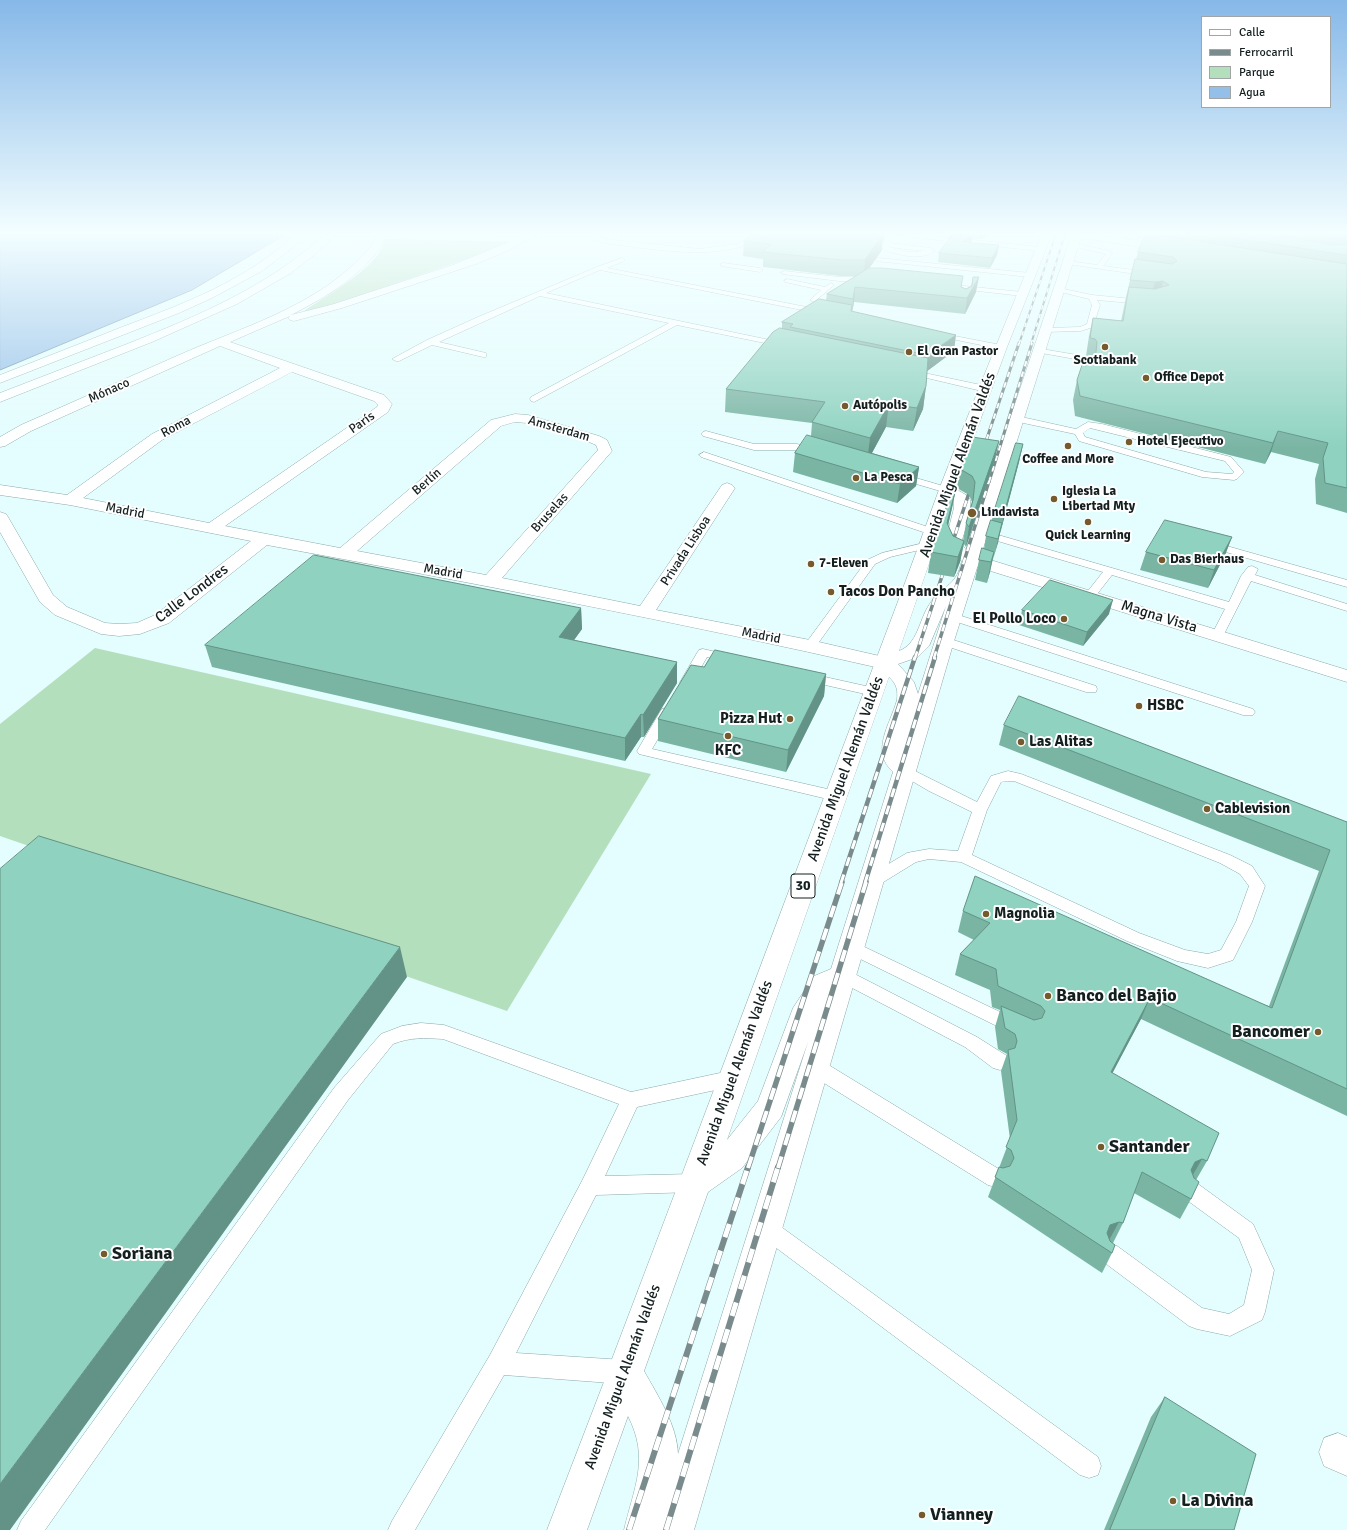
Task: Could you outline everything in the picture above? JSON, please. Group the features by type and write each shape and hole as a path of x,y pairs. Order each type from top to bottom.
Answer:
{"main road":[{"path":"0,379 187,305"},
{"path":"0,398 156,337 224,305"},
{"path":"262,325 300,305"},
{"path":"262,325 342,305"},
{"name":"Avenida Miguel Alemán Valdés","path":"567,1530 624,1372 734,1078 884,663 931,538 947,490 1017,305"},
{"path":"674,1530 944,641 1054,305"},
{"name":"Mónaco","path":"0,443 26,428 219,342 262,325"},
{"name":"París","path":"212,528 383,409 385,404 379,398 219,342"},
{"name":"Roma","path":"70,500 157,437 291,367"},
{"name":"Amsterdam","path":"515,418 528,419 594,439 602,443"},
{"name":"Berlín","path":"343,554 496,423 515,418"},
{"name":"Bruselas","path":"490,580 605,451 602,443"},
{"name":"Privada Lisboa","path":"645,613 727,488"},
{"name":"Madrid","path":"0,490 70,500 264,539 490,580 810,646 884,663"},
{"name":"Magna Vista","path":"947,490 962,500 962,508 953,543 954,549 959,554 967,570 1090,596 1347,676"},
{"name":"Calle Londres","path":"0,517 46,598 61,611 101,628 119,630 140,628 162,618 264,539"},
{"path":"884,663 911,653 922,642 937,606 967,570"},
{"path":"884,663 899,675 907,686 908,699 893,744 893,757 905,771"},
{"path":"694,1183 731,1158 766,1114 770,1108 803,1016 824,984 843,975"},
{"path":"624,1372 657,1440 659,1460 644,1530"}],"lane":[{"path":"396,359 430,342 513,305"},
{"path":"592,305 791,347"},
{"path":"792,305 831,313"},
{"path":"1043,340 1081,329 1090,324 1096,305"},
{"path":"534,400 675,323"},
{"path":"932,333 1001,347"},
{"path":"1043,340 1087,361 1085,380"},
{"path":"430,342 483,355"},
{"path":"900,370 986,389"},
{"path":"1017,419 1078,432 1088,425 1102,427 1228,459 1239,472 1234,477 1205,475 1082,439 1078,432"},
{"path":"706,434 754,447 804,448 826,455"},
{"path":"704,455 931,538"},
{"path":"887,472 947,490"},
{"path":"980,533 1232,607"},
{"path":"810,646 871,562 931,538"},
{"path":"1199,541 1347,584"},
{"path":"1217,636 1247,576 1259,558"},
{"path":"1090,596 1110,571"},
{"path":"1247,576 1347,608"},
{"path":"1321,600 1334,580"},
{"path":"952,617 1248,712"},
{"path":"944,641 1091,688"},
{"path":"742,662 703,653 644,751 836,796"},
{"path":"796,674 874,692"},
{"path":"905,771 934,788 980,810"},
{"path":"871,882 912,857 929,854 964,857 1133,937 1183,956 1208,961 1227,955 1244,922 1256,886 1246,870 1225,859 1008,776 996,779 980,810 964,857"},
{"path":"852,947 1027,1033"},
{"path":"843,975 971,1042 1000,1062"},
{"path":"30,1530 341,1094 387,1039 402,1033 421,1030 444,1032 631,1100 734,1078"},
{"path":"815,1067 995,1178"},
{"path":"401,1530 498,1363 590,1186 631,1100"},
{"path":"590,1186 694,1183"},
{"path":"1109,1253 1197,1318 1230,1325 1254,1312 1263,1270 1246,1231 1191,1191"},
{"path":"766,1228 1089,1466"},
{"path":"498,1363 624,1372"}],"green space":[{"path":"313,305 331,305 318,310 307,312 304,311"},
{"path":"95,648 651,774 507,1011 0,836 0,724"}],"water":[{"path":"0,305 155,305 0,370"}],"building":[{"path":"809,305 852,305 851,311 956,335 928,355 790,327 793,324 782,322"},
{"path":"1126,305 1347,305 1347,488 1325,483 1323,458 1328,443 1278,431 1273,443 1080,396 1077,380 1082,365 1086,366 1086,363 1090,364 1095,361 1097,342 1095,339 1090,338 1093,318 1123,321"},
{"path":"780,328 928,358 926,386 917,408 889,404 870,438 812,422 825,402 726,389 773,332"},
{"path":"807,435 919,467 900,484 795,453"},
{"path":"972,437 999,441 969,527 966,523 973,500 975,482 972,476 960,469"},
{"path":"1016,443 1023,444 1004,514 994,512"},
{"path":"955,483 956,488 947,523 953,536 964,541 958,557 931,552"},
{"path":"991,520 1002,523 998,539 986,536"},
{"path":"1165,520 1232,537 1214,570 1146,552"},
{"path":"982,548 994,552 991,562 979,560"},
{"path":"314,555 581,608 559,637 677,662 643,715 641,714 625,738 205,645"},
{"path":"1050,580 1113,600 1087,632 1022,610"},
{"path":"715,650 826,674 788,750 658,719 691,665 704,667"},
{"path":"1019,696 1347,822 1347,1089 1150,998 1111,1072 1219,1133 1207,1161 1202,1159 1195,1162 1191,1170 1194,1178 1199,1182 1191,1199 1142,1172 1123,1223 1119,1222 1110,1225 1107,1233 1110,1241 1115,1245 1112,1253 995,1177 999,1167 1003,1168 1010,1166 1014,1158 1011,1150 1006,1147 1017,1120 1008,1050 1015,1048 1017,1041 1015,1034 1005,1028 1001,1006 1034,1020 1042,1018 1045,1011 1041,1006 998,986 996,969 960,954 990,923 963,911 975,876 1272,1008 1330,850 1004,725"},
{"name":"Soriana","path":"39,836 400,947 0,1484 0,869"},
{"name":"La Divina","path":"1165,1397 1256,1454 1234,1530 1110,1530"}],"railway":[{"path":"1019,344 1032,305"},
{"path":"1031,344 1043,305"},
{"path":"983,450 1019,343"},
{"path":"989,482 1032,343"},
{"path":"934,658 989,481"},
{"path":"951,547 972,484"},
{"path":"915,658 946,564"},
{"path":"841,883 915,657"},
{"path":"865,883 935,657"},
{"path":"748,1168 842,882"},
{"path":"778,1168 866,882"},
{"path":"629,1530 748,1167"},
{"path":"666,1530 778,1167"}],"place":[{"name":"Scotiabank","path":"1105,347"},
{"name":"El Gran Pastor","path":"909,352"},
{"name":"Office Depot","path":"1146,378"},
{"name":"Autópolis","path":"845,406"},
{"name":"Hotel Ejecutivo","path":"1129,442"},
{"name":"Coffee and More","path":"1068,446"},
{"name":"La Pesca","path":"856,478"},
{"name":"Iglesia La Libertad Mty","path":"1054,499"},
{"name":"Lindavista","path":"972,513"},
{"name":"Quick Learning","path":"1088,522"},
{"name":"Das Bierhaus","path":"1162,560"},
{"name":"7-Eleven","path":"811,564"},
{"name":"Tacos Don Pancho","path":"831,592"},
{"name":"El Pollo Loco","path":"1064,619"},
{"name":"HSBC","path":"1139,706"},
{"name":"Pizza Hut","path":"790,719"},
{"name":"KFC","path":"728,736"},
{"name":"Las Alitas","path":"1021,742"},
{"name":"Cablevision","path":"1207,809"},
{"name":"Magnolia","path":"986,914"},
{"name":"Banco del Bajio","path":"1048,996"},
{"name":"Bancomer","path":"1318,1032"},
{"name":"Santander","path":"1101,1147"},
{"name":"Soriana","path":"104,1254"},
{"name":"La Divina","path":"1173,1501"},
{"name":"Vianney","path":"922,1515"}]}
